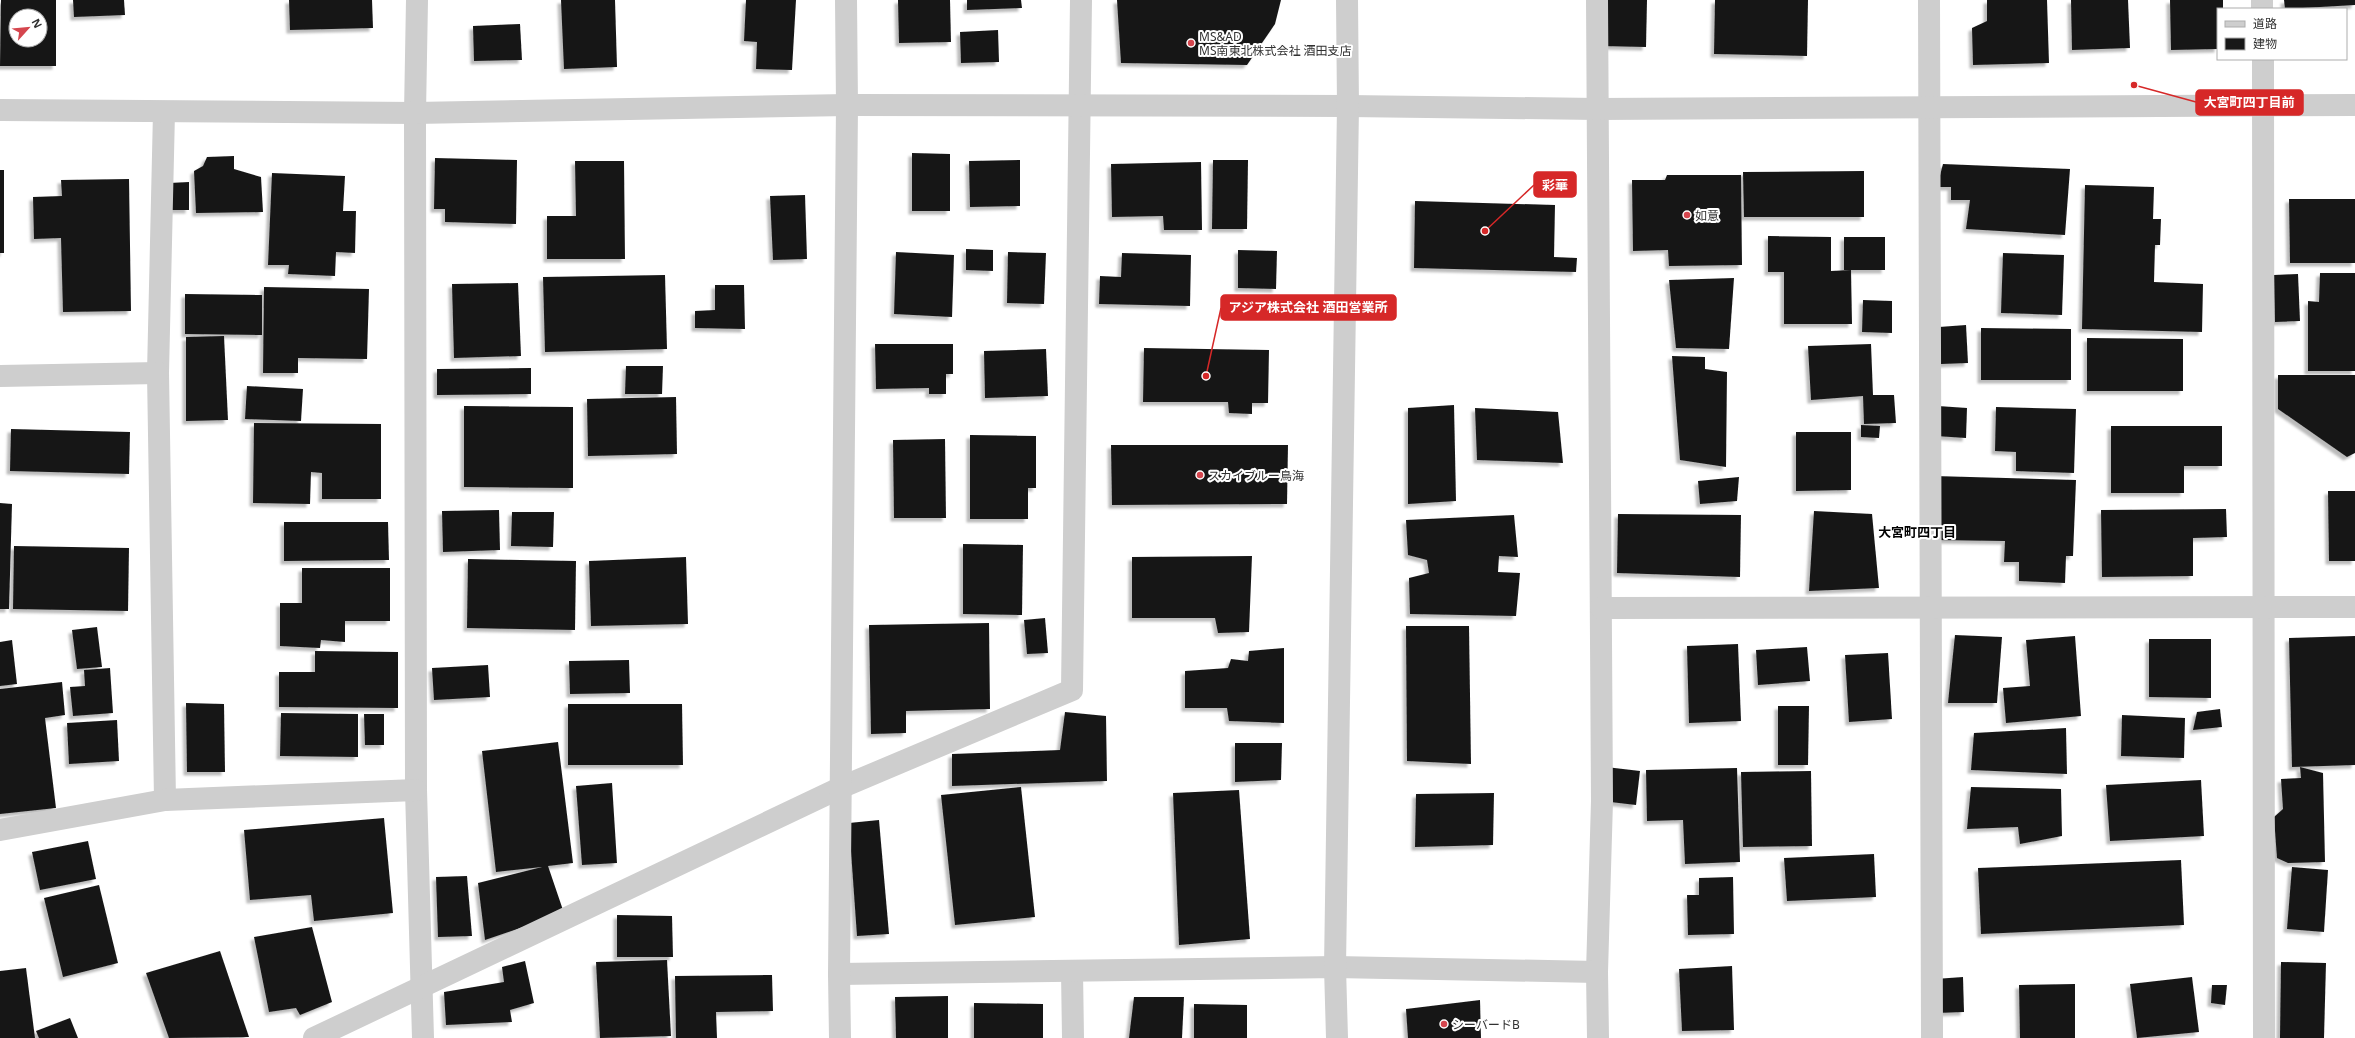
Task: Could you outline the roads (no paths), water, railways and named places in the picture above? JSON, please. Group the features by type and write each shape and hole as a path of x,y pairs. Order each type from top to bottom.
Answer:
{"street":[{"path":"417,0 415,113 416,790 423,1038"},
{"path":"840,1038 839,974 848,105 846,0"},
{"path":"314,1038 842,787 1072,690 1081,0"},
{"path":"1336,1038 1335,967 1348,106 1347,0"},
{"path":"1597,0 1602,801 1597,972 1598,1038"},
{"path":"1929,0 1932,1038"},
{"path":"2263,60 2264,1038"},
{"path":"0,110 415,113 848,105 1348,106 1597,109 1929,108 2263,104 2355,105"},
{"path":"164,112 158,373 165,800"},
{"path":"0,376 158,373"},
{"path":"1601,608 2355,607"},
{"path":"0,830 165,800 416,790"},
{"path":"839,974 1335,967 1597,972"},
{"path":"1072,971 1073,1038"}],"place":[{"name":"MS&AD MS南東北株式会社 酒田支店","path":"1191,43"},
{"name":"大宮町四丁目前","path":"2134,85"},
{"name":"如意","path":"1687,215"},
{"name":"彩華","path":"1485,231"},
{"name":"アジア株式会社 酒田営業所","path":"1206,376"},
{"name":"スカイブルー鳥海","path":"1200,475"},
{"name":"シーバードB","path":"1444,1024"}],"district":[{"name":"大宮町四丁目","path":"1917,532"}]}
